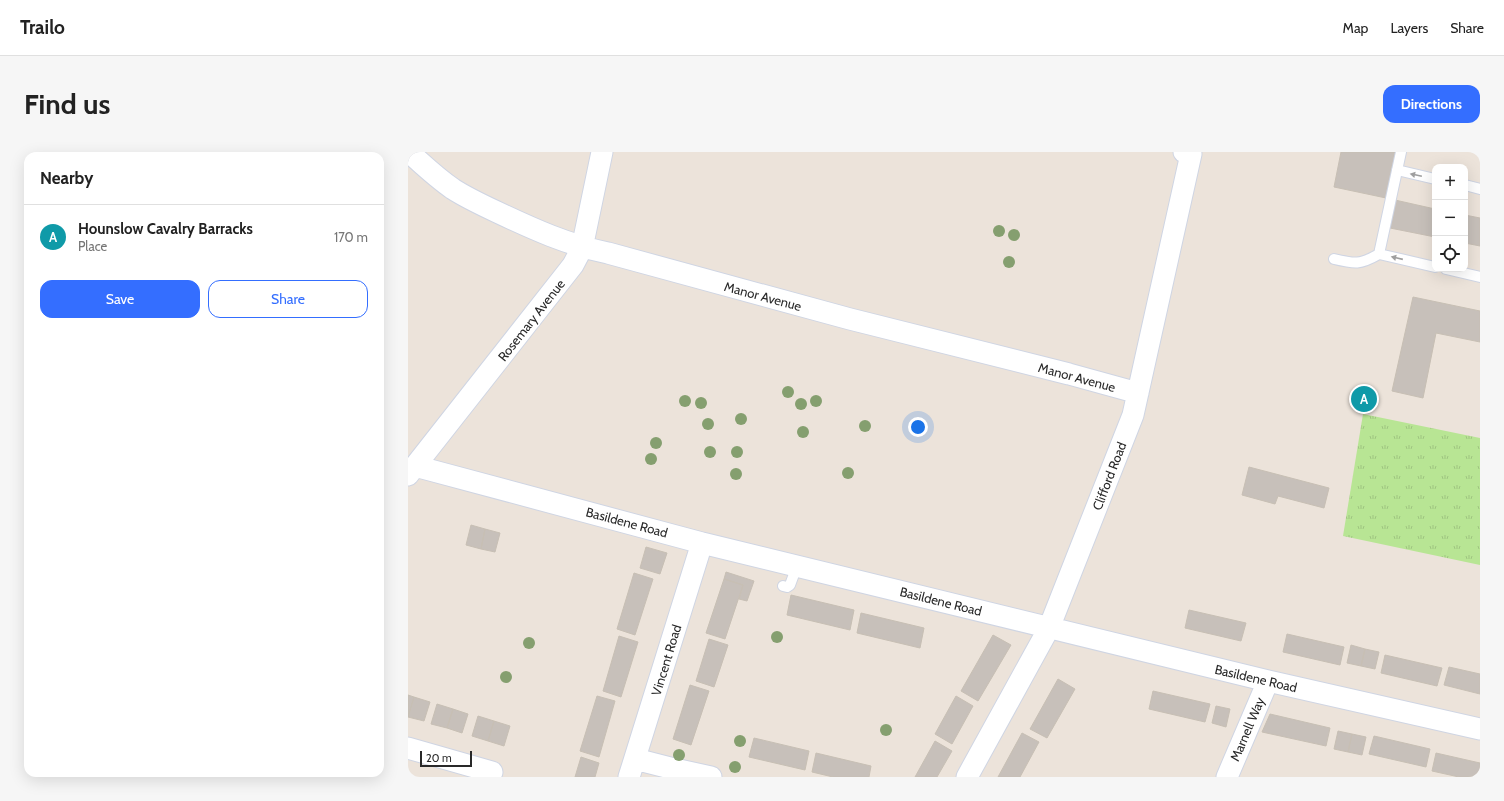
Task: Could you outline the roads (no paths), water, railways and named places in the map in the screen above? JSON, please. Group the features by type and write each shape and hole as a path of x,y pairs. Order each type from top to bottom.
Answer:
{"street":[{"name":"Manor Avenue","path":"409,152 429,171 454,190 516,221 556,239 582,248 608,253 850,319 1069,374 1138,394"},
{"name":"Rosemary Avenue","path":"412,471 573,265 582,248 602,152"},
{"name":"Clifford Road","path":"968,777 1049,628 1133,415 1188,153"},
{"name":"Basildene Road","path":"412,471 1268,681 1480,729"},
{"name":"Vincent Road","path":"632,768 702,543"},
{"name":"Marnell Way","path":"1227,777 1268,681"},
{"path":"408,748 492,772"},
{"path":"632,768 670,768 711,777"}],"lane":[{"path":"1379,254 1401,152"},
{"path":"1397,170 1432,178"},
{"path":"1468,186 1480,189"},
{"path":"1334,259 1360,263 1379,254 1432,266"},
{"path":"1459,272 1480,277"},
{"path":"783,586 787,587 790,585 797,566"}],"place":[{"name":"Hounslow Cavalry Barracks","path":"1364,399"}]}
